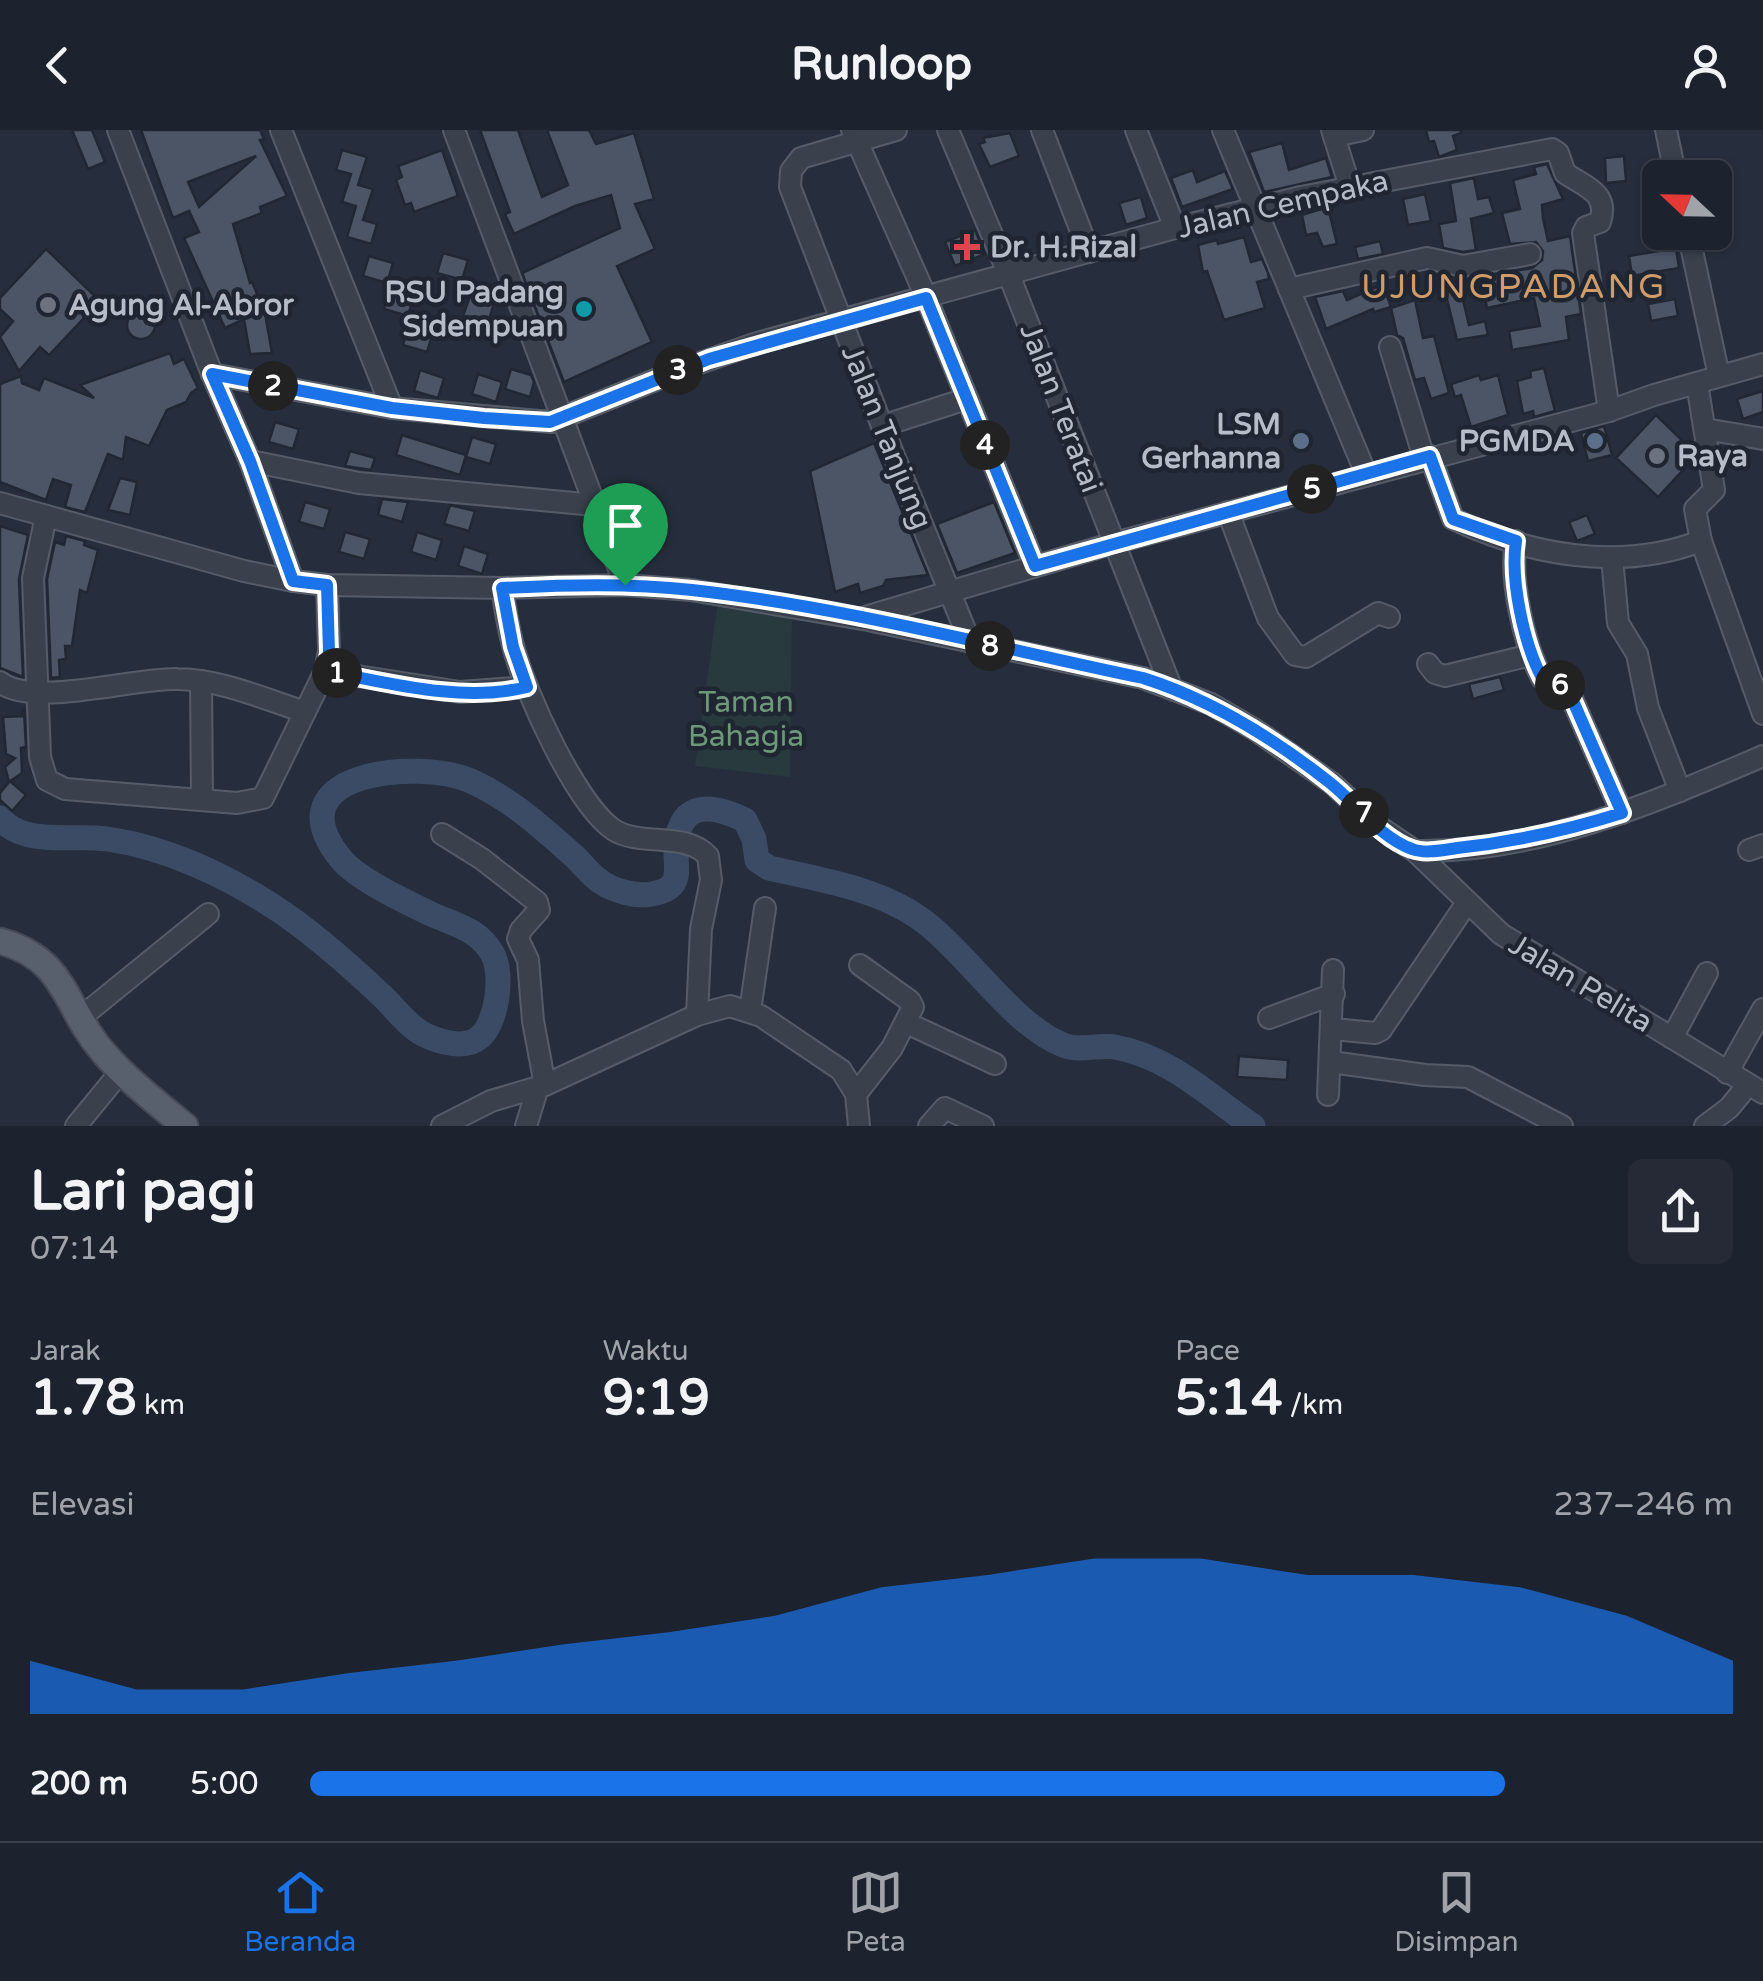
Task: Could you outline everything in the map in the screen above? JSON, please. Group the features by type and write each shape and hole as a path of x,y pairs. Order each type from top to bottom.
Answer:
{"main road":[{"path":"0,941 38,956 50,968 98,1048 185,1126"}],"street":[{"path":"118,130 212,374 250,461 293,581"},
{"path":"280,130 392,408"},
{"path":"454,130 625,585"},
{"name":"Jalan Tanjung","path":"896,130 854,135 801,158 790,178 795,205 970,642"},
{"name":"Jalan Teratai","path":"948,130 1009,274 1171,687"},
{"path":"1042,130 1090,252"},
{"path":"1136,130 1175,228"},
{"path":"1223,130 1366,474"},
{"path":"1350,187 1333,133 1364,130"},
{"path":"1666,130 1672,160"},
{"path":"854,135 926,298 1035,566"},
{"name":"Jalan Cempaka","path":"563,419 709,359 1175,228 1350,187 1551,149 1558,153 1565,173 1592,188 1603,211 1600,222 1583,233 1609,411"},
{"path":"1692,250 1719,376"},
{"path":"1289,289 1426,258 1463,266 1530,254"},
{"path":"1390,347 1427,457 1453,519 1516,541 1585,558 1654,552 1700,540"},
{"path":"860,618 1114,543 1609,411 1763,364"},
{"path":"212,374 392,408 538,422 563,419"},
{"path":"1697,383 1714,490 1696,507 1700,540 1763,714"},
{"path":"882,426 966,399"},
{"path":"1705,429 1763,439"},
{"path":"250,461 359,483 595,505"},
{"name":"Jalan Pelita","path":"0,504 293,581 502,588 625,585 740,596 860,618 1171,687 1254,728 1333,784 1378,826 1415,851 1500,934 1756,1089"},
{"path":"1228,512 1268,618 1295,655 1306,657 1378,613 1390,617"},
{"path":"46,516 33,568 40,757 44,776 50,783 65,788 249,803 263,798 326,671 327,585"},
{"path":"1516,541 1515,576 1530,655 1542,678 1560,684 1570,694 1622,813"},
{"path":"1612,558 1618,623 1637,654 1648,708 1680,791"},
{"path":"502,588 513,647 527,687 591,806 617,832 693,845 706,852 712,868 702,929 697,1016"},
{"path":"1428,664 1434,672 1445,676 1530,655"},
{"path":"326,671 460,692 527,687"},
{"path":"0,682 14,691 38,694 145,680 201,681 305,712"},
{"path":"201,681 202,799"},
{"path":"1415,851 1521,840 1622,813 1763,756"},
{"path":"442,834 537,902 539,910 518,938 528,960 542,1086 526,1126"},
{"path":"1333,1030 1381,1030 1466,904"},
{"path":"750,1011 765,908"},
{"path":"80,1018 208,914"},
{"path":"856,1094 892,1048 907,1023 912,1003 860,966"},
{"path":"1328,1095 1333,970"},
{"path":"1672,1038 1708,973"},
{"path":"1269,1018 1334,994"},
{"path":"442,1126 491,1101 542,1086 723,1007 750,1011 832,1063 849,1080 856,1094 858,1126"},
{"path":"1727,1073 1763,1009"},
{"path":"907,1023 995,1064"},
{"path":"1331,1062 1468,1077 1562,1126"},
{"path":"76,1126 121,1071"},
{"path":"1705,1126 1756,1089"},
{"path":"930,1126 945,1108 983,1126"}],"green space":[{"name":"Taman Bahagia","path":"718,601 792,611 790,777 695,766"}],"building":[{"path":"72,130 92,130 105,162 88,169"},
{"path":"141,130 260,130 264,139 260,140 287,196 260,207 262,213 233,224 250,283 265,313 272,353 250,354 244,319 225,328 184,238 199,232 189,211 173,218","holes":["256,156 199,207 188,182"]},
{"path":"480,130 518,130 542,197 568,185 547,130 589,130 596,144 634,133 654,199 635,204 655,249 617,266 652,342 564,382 522,273 620,228 611,195 575,206 514,234 505,214 510,212"},
{"path":"1426,130 1461,130 1453,136 1457,150 1439,157"},
{"path":"1010,133 1019,156 990,167 979,144 985,142 983,138"},
{"path":"1282,143 1289,170 1326,158 1332,177 1264,192 1249,152"},
{"path":"342,150 367,157 358,185 373,189 363,220 377,224 371,244 347,237 356,206 342,202 351,174 336,170"},
{"path":"442,150 458,196 414,212 411,203 405,205 396,180 402,177 398,166"},
{"path":"1624,156 1626,181 1606,183 1605,158"},
{"path":"1547,164 1563,199 1542,205 1548,241 1570,236 1581,314 1566,317 1569,340 1512,350 1509,331 1540,326 1534,298 1487,308 1481,277 1532,268 1542,260 1543,251 1536,242 1510,244 1502,213 1520,209 1513,180 1536,174 1534,167"},
{"path":"1193,170 1197,182 1225,171 1233,189 1182,207 1171,178"},
{"path":"1474,178 1478,199 1489,197 1494,213 1471,219 1476,250 1443,248 1439,224 1456,221 1450,183"},
{"path":"1425,194 1431,221 1408,225 1403,199"},
{"path":"1141,197 1147,218 1126,225 1119,203"},
{"path":"1328,207 1337,244 1323,247 1317,233 1306,235 1302,215"},
{"name":"Dr. H.Rizal","path":"975,230 985,254 955,266 945,242"},
{"path":"1244,237 1251,262 1262,259 1268,273 1269,279 1257,282 1265,308 1224,320 1207,271 1203,272 1198,245"},
{"path":"1380,241 1383,254 1358,259 1355,247"},
{"name":"Agung Al-Abror","path":"46,249 100,301 49,355 40,347 19,371 0,337 13,321 0,309 0,298"},
{"path":"1676,250 1679,268 1632,276 1629,256"},
{"path":"443,253 468,260 462,280 437,273"},
{"path":"369,256 393,263 387,283 363,276"},
{"path":"1441,275 1458,279 1469,325 1485,321 1488,335 1457,340"},
{"path":"1383,284 1391,307 1374,312 1373,309 1326,329 1315,297 1343,291 1347,300"},
{"path":"390,289 414,297 408,316 384,309"},
{"path":"470,296 494,303 488,323 463,316"},
{"path":"1675,299 1678,316 1651,321 1648,304"},
{"path":"1415,300 1423,338 1434,336 1449,393 1431,399 1424,378 1415,380 1391,308"},
{"path":"141,311 151,315 155,325 151,335 141,339 131,335 127,325 131,315"},
{"path":"409,325 433,332 427,352 403,345"},
{"path":"170,353 174,364 184,359 198,388 186,402 167,410 149,446 126,437 123,460 108,454 85,512 65,507 71,485 53,479 46,500 0,482 0,384 21,376 22,383 39,390 44,378 94,398 80,385"},
{"path":"1544,368 1555,411 1534,417 1533,411 1523,414 1517,381 1531,377 1530,371"},
{"path":"511,369 531,375 534,382 530,397 505,389"},
{"path":"420,370 444,378 438,398 414,391"},
{"path":"478,374 502,382 496,402 472,394"},
{"path":"1479,375 1481,380 1498,375 1508,415 1471,427 1461,395 1455,397 1451,384"},
{"path":"1763,391 1763,412 1743,419 1737,399"},
{"name":"Raya","path":"1656,415 1695,457 1658,497 1616,458"},
{"path":"275,422 299,429 293,449 269,442"},
{"name":"PGMDA","path":"1604,426 1612,455 1588,461 1581,433"},
{"path":"402,435 466,455 460,475 396,455"},
{"path":"472,437 496,444 490,464 466,457"},
{"path":"874,443 928,575 886,580 883,586 860,593 858,584 835,592 810,471"},
{"path":"350,451 375,458 371,470 345,466"},
{"path":"120,478 137,482 130,515 108,510"},
{"path":"382,499 408,502 402,522 378,515"},
{"path":"305,502 330,509 324,529 299,522"},
{"path":"994,502 1015,553 957,573 937,524"},
{"path":"450,505 475,511 469,531 444,524"},
{"path":"1587,515 1595,534 1577,541 1569,522"},
{"path":"0,526 28,535 19,579 23,677 0,668"},
{"path":"345,532 370,539 364,559 339,552"},
{"path":"417,532 442,540 436,560 411,552"},
{"path":"66,536 85,541 84,545 98,550 87,593 80,590 72,646 65,646 66,659 59,660 60,677 51,678 47,579 55,542 64,545"},
{"path":"464,546 488,554 482,574 458,566"},
{"path":"1500,677 1504,690 1473,699 1469,684"},
{"path":"24,710 26,747 21,748 22,773 9,782 5,767 15,758 6,754 3,717 23,716"},
{"path":"10,781 26,795 12,811 0,800 0,793"},
{"path":"1239,1056 1288,1060 1287,1080 1237,1077"}],"waterway":[{"path":"0,818 22,833 129,843 215,874 274,907 315,937 417,1030 437,1040 460,1044 480,1037 491,1021 498,985 492,953 472,933 383,890 348,867 324,830 324,807 337,790 360,779 388,773 418,771 471,781 525,814 601,882 639,895 663,891 674,882 677,838 687,816 696,811 717,810 745,820 754,839 757,860 769,868 871,894 909,911 942,937 1009,1007 1045,1035 1069,1047 1115,1047 1154,1059 1253,1126"}],"place":[{"name":"Dr. H.Rizal","path":"967,247"},
{"name":"Agung Al-Abror","path":"48,305"},
{"name":"RSU Padang Sidempuan","path":"584,309"},
{"name":"LSM Gerhanna","path":"1301,441"},
{"name":"PGMDA","path":"1595,441"},
{"name":"Raya","path":"1657,456"}],"district":[{"name":"UJUNGPADANG","path":"1514,286"}],"route":[{"path":"926,298 1035,566 1430,456 1453,519 1516,541 1515,576 1530,655 1542,678 1560,684 1570,694 1622,813 1521,840 1415,851 1378,826 1333,784 1254,728 1171,687 1143,678 740,596 625,585 502,588 513,647 527,687 517,690 460,692 326,671 330,630 327,585 293,581 250,461 212,374 392,408 550,422 709,359 926,298"}]}
